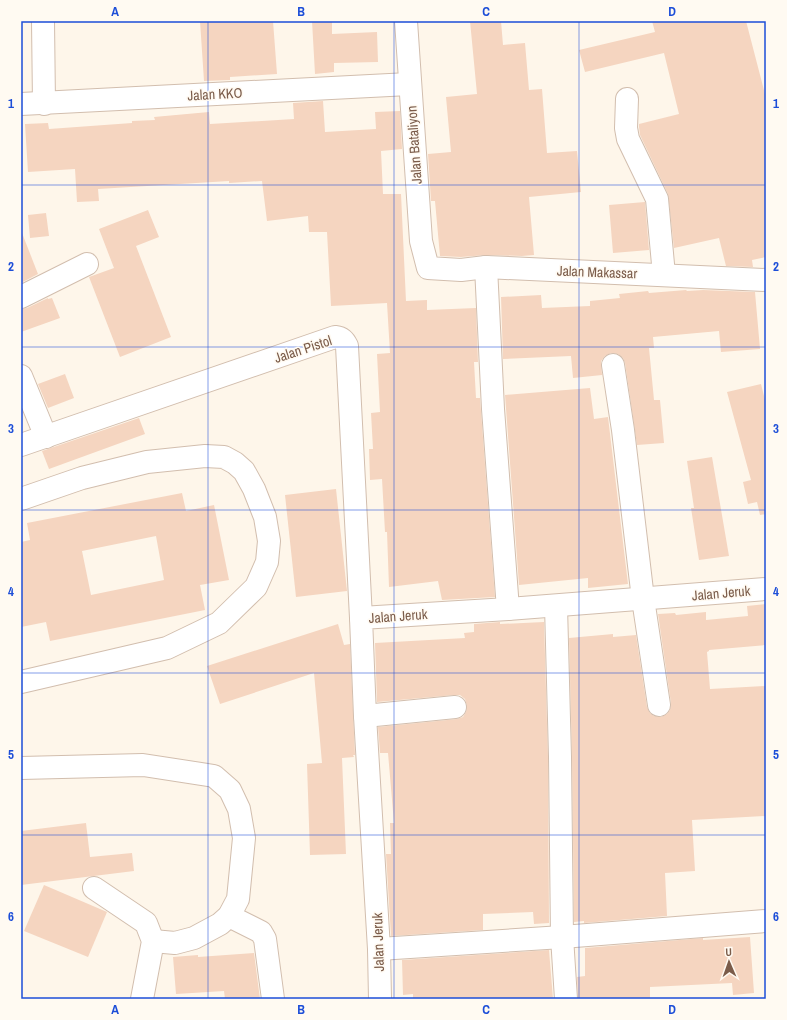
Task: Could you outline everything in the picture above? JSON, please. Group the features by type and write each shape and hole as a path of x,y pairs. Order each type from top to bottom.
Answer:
{"street":[{"path":"43,21 44,104"},
{"name":"Jalan Bataliyon","path":"406,21 409,84 421,241 428,268"},
{"name":"Jalan KKO","path":"21,104 409,84"},
{"path":"627,99 626,128 628,139 656,199 664,275"},
{"path":"21,298 87,264"},
{"path":"486,267 493,409 508,609"},
{"name":"Jalan Makassar","path":"428,268 461,270 486,267 766,280"},
{"name":"Jalan Pistol","path":"21,445 335,337 342,339 347,346 362,618"},
{"path":"613,365 623,430 643,600 659,705"},
{"path":"21,376 46,437"},
{"path":"21,499 82,478 147,462 205,456 224,457 244,471 254,489 265,517 269,541 266,562 256,588 219,623 167,648 21,682"},
{"name":"Jalan Jeruk","path":"380,999 379,950 365,716 362,618 643,600 766,589"},
{"path":"556,606 560,758 562,937 566,999"},
{"path":"365,716 455,706"},
{"path":"21,768 143,765 214,776 230,790 239,809 244,838 238,899 230,916 220,924 194,938 175,944 154,941"},
{"path":"94,888 146,923 154,941 142,999"},
{"path":"230,916 261,932 265,938 273,999"},
{"path":"379,950 766,921"}],"building":[{"path":"200,21 273,21 277,74 230,77 230,80 204,81"},
{"path":"312,21 332,21 332,34 377,32 378,62 334,63 334,72 315,74"},
{"path":"470,21 501,21 503,45 525,43 529,90 542,89 547,153 577,151 581,192 529,197 534,255 486,255 461,257 440,256 435,201 431,201 428,154 451,152 446,97 477,94"},
{"path":"652,21 746,21 766,98 766,257 752,260 753,267 726,266 719,238 674,248 668,194 640,135 639,127 639,124 679,114 664,53 585,72 579,50 655,32"},
{"path":"323,101 325,132 376,129 375,112 400,111 402,149 381,151 383,194 401,194 406,301 427,300 427,310 476,308 478,362 474,362 476,398 480,398 495,597 442,600 438,581 389,587 387,532 385,532 382,479 370,480 369,449 373,449 371,413 380,412 377,354 390,353 387,303 331,306 327,232 309,232 308,216 267,221 262,181 229,183 229,181 98,189 99,201 77,202 75,169 28,172 25,124 48,123 49,129 132,123 132,121 155,120 154,117 209,112 210,124 294,119 293,103"},
{"path":"645,202 649,250 613,253 609,205"},
{"path":"148,210 159,237 136,246 171,337 120,357 89,277 114,268 99,229"},
{"path":"46,213 49,236 30,238 28,215"},
{"path":"21,233 38,274 21,283"},
{"path":"686,290 755,292 760,349 721,352 719,331 653,337 654,348 649,348 654,400 660,400 664,443 637,445 625,363 623,358 618,354 611,353 605,356 601,361 602,375 573,378 571,356 503,359 501,297 541,295 542,308 590,306 590,301 620,298 619,294 648,291 649,293"},
{"path":"48,298 52,298 60,318 21,332 21,309 27,308"},
{"path":"65,374 74,398 48,408 38,384"},
{"path":"761,384 766,404 766,514 760,515 757,502 748,504 743,482 751,480 727,392"},
{"path":"590,388 594,419 608,417 628,584 588,588 588,578 519,585 505,395"},
{"path":"139,418 145,434 49,469 42,451"},
{"path":"712,457 729,556 699,560 691,508 694,508 687,461"},
{"path":"336,489 347,591 296,597 285,495"},
{"path":"182,493 186,511 214,505 229,580 200,585 205,610 50,641 46,622 21,627 21,542 30,540 27,523","holes":["156,536 164,580 91,595 82,551"]},
{"path":"766,604 766,645 709,650 707,652 710,689 766,686 766,816 692,820 695,871 665,873 667,916 584,923 584,921 574,922 569,638 613,634 613,637 636,635 647,707 650,713 654,716 661,717 667,714 670,710 671,703 658,614 675,613 676,615 706,612 706,620 748,616 747,606"},
{"path":"500,622 500,624 544,622 548,757 549,923 534,924 533,912 483,914 483,930 391,936 386,854 391,854 390,823 394,823 388,753 380,753 378,727 457,719 463,717 467,706 465,699 460,695 377,702 375,643 465,638 464,633 474,632 474,624"},
{"path":"338,624 344,645 350,644 355,755 353,755 354,757 342,758 346,854 310,855 307,764 322,763 314,673 220,704 207,666"},
{"path":"86,823 90,857 132,853 134,871 21,885 21,831"},
{"path":"44,885 107,912 88,957 24,931"},
{"path":"750,937 754,993 733,995 732,983 650,987 650,999 578,999 577,977 585,976 585,948 703,938 703,940"},
{"path":"549,950 553,999 413,999 413,994 403,995 402,960"},
{"path":"254,953 260,999 225,999 224,991 176,994 173,957 198,955 198,957"}]}
